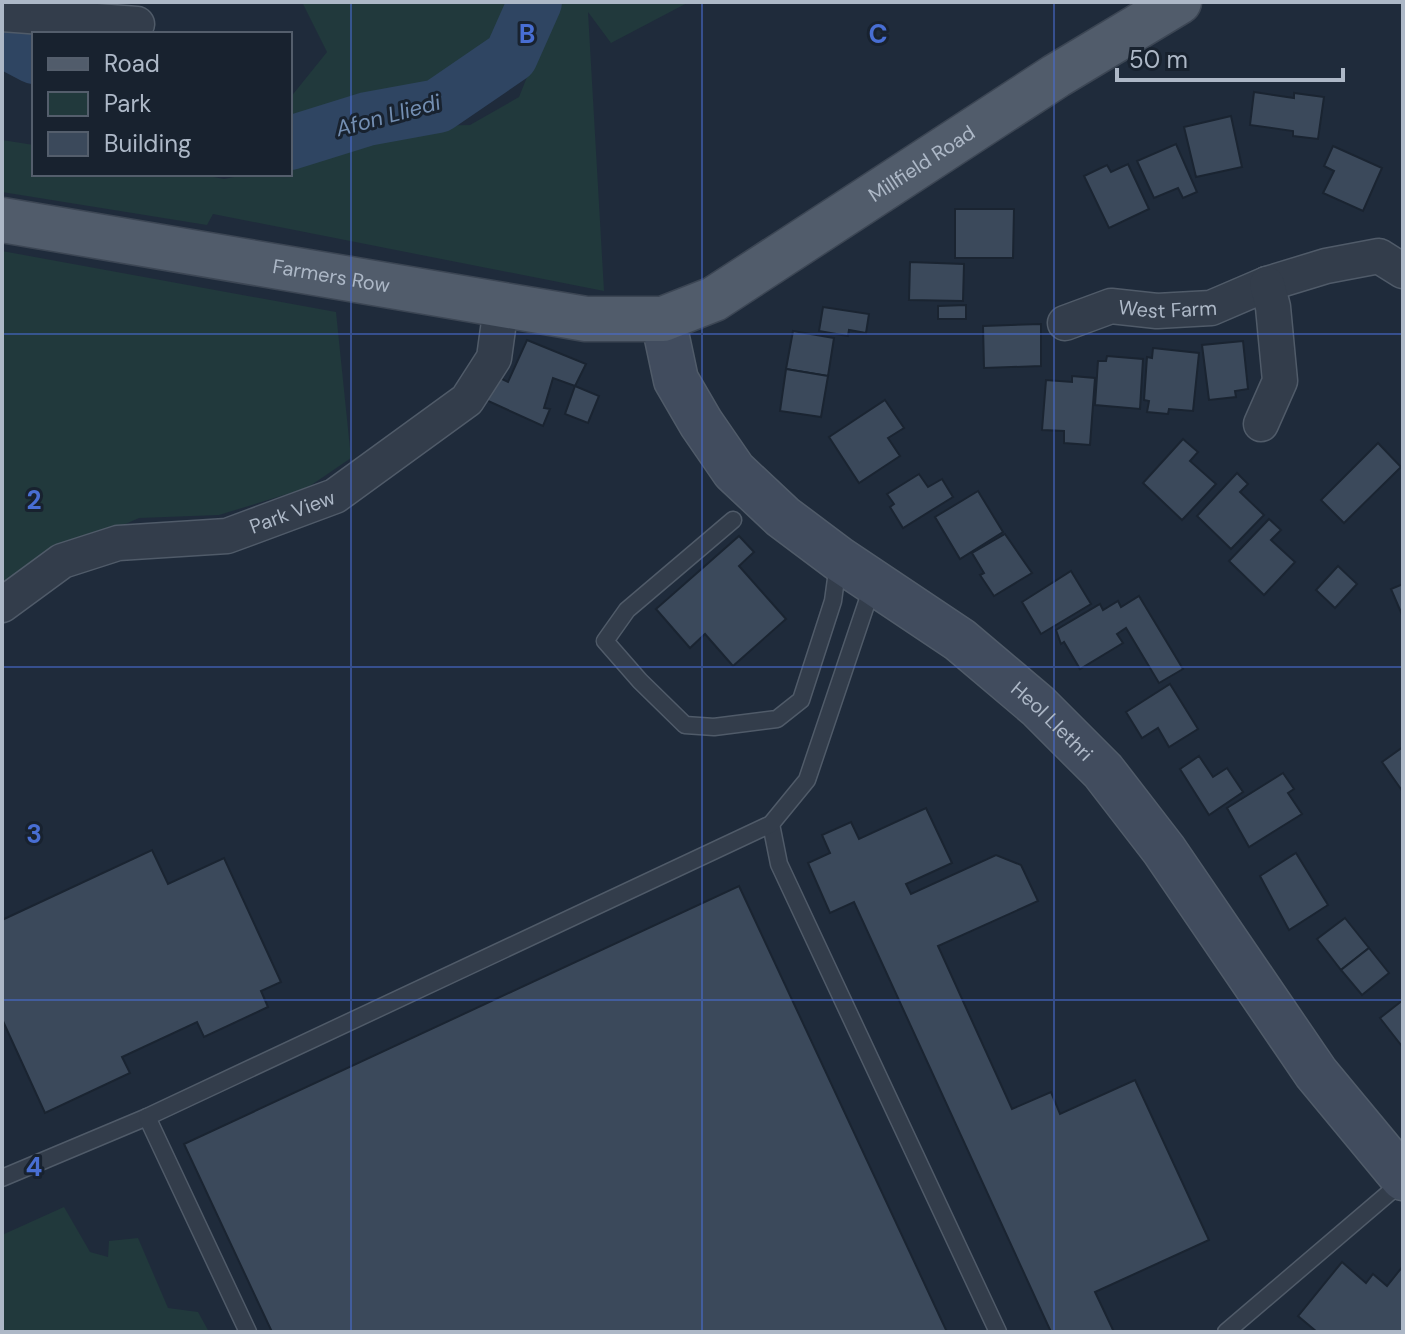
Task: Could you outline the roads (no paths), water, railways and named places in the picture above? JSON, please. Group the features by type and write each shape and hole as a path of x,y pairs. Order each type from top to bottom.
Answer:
{"main road":[{"name":"Millfield Road","path":"663,319 714,299 1056,76 1179,2"},
{"name":"Farmers Row","path":"2,220 501,307 586,319 663,319"},
{"name":"Heol Llethri","path":"663,319 676,380 734,471 783,517 856,571 960,640 1038,706 1103,771 1164,850 1316,1073 1397,1165"}],"street":[{"path":"2,14 137,24"},
{"name":"West Farm","path":"1065,323 1111,306 1157,311 1211,308 1267,284 1326,266 1379,256 1403,271"},
{"path":"1261,424 1280,381 1273,307 1267,284"},
{"name":"Park View","path":"2,605 62,561 118,543 227,536 335,496 467,400 494,358 501,307"}],"lane":[{"path":"733,520 627,610 605,641 685,725 714,727 777,719 801,700 833,601 856,571"},
{"path":"2,1178 147,1117 771,824 807,780 856,571"},
{"path":"771,824 779,864 998,1332"},
{"path":"147,1117 248,1332"},
{"path":"1226,1332 1397,1165"}],"waterway":[{"name":"Afon Lliedi","path":"292,142 367,119 438,106 511,56 535,2"},
{"name":"Afon Lliedi","path":"2,40 32,56"}]}
